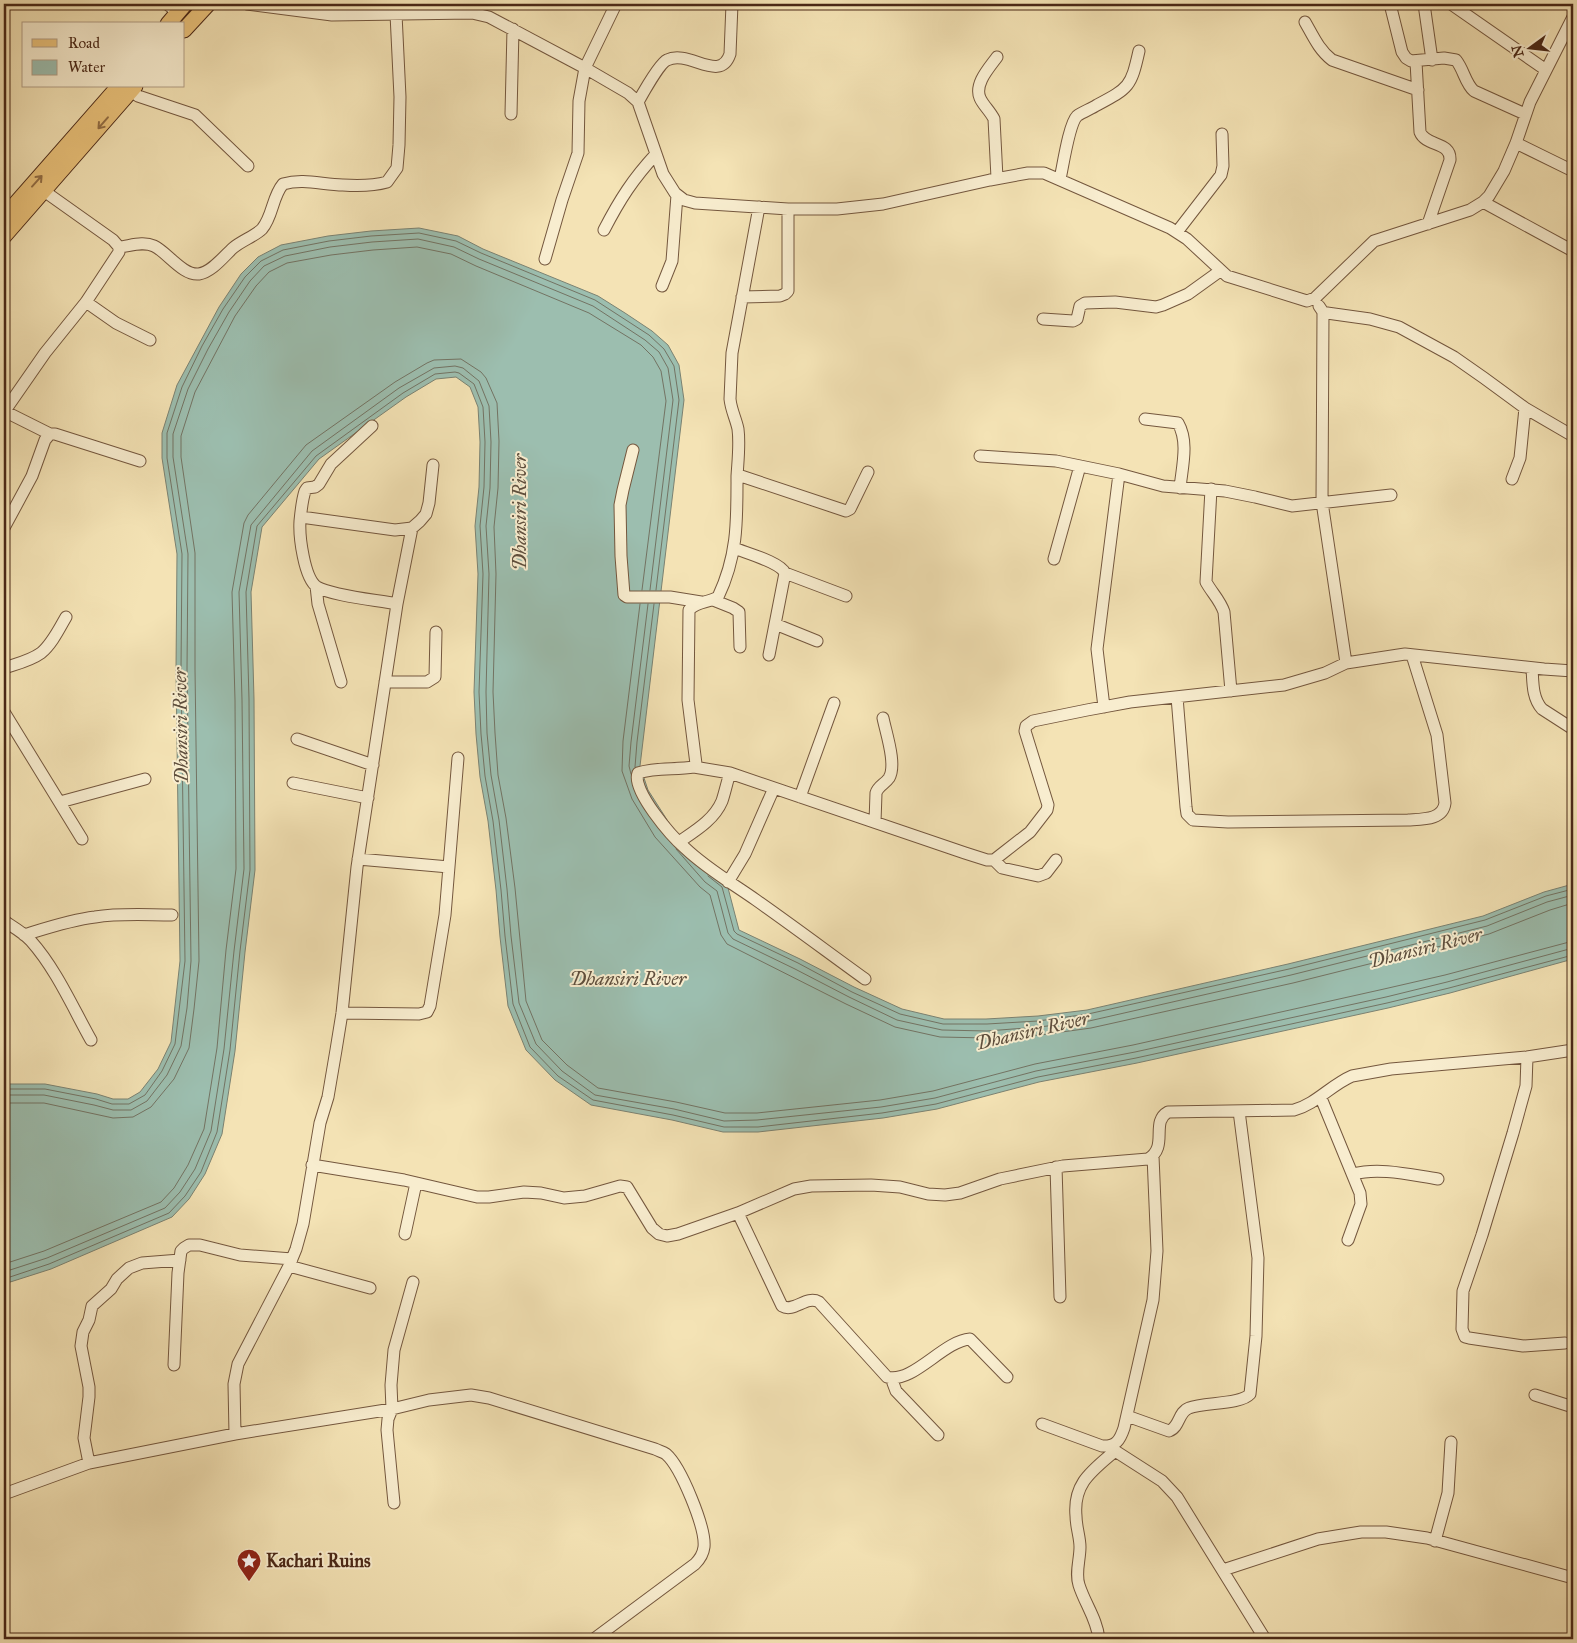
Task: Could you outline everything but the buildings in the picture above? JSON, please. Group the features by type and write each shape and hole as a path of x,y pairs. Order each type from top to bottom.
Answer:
{"main road":[{"path":"185,29 208,4"},
{"path":"4,236 128,88"},
{"path":"4,217 128,88"}],"street":[{"path":"247,4 332,16 396,14 448,8 489,17 586,68 628,93 638,102 662,174 677,195 684,200 695,203 788,209 837,209 883,204 997,178 1034,172 1051,175 1165,225 1187,239 1220,271 1231,278 1307,301 1315,298 1374,241 1470,210 1489,196 1504,171 1516,143 1525,114 1573,17"},
{"path":"545,259 578,152 579,101 586,68 616,4"},
{"path":"638,102 666,60 676,58 690,59 717,67 723,66 730,54 732,4"},
{"path":"1390,4 1402,52 1406,58 1411,62 1444,58 1456,60 1474,91 1525,114"},
{"path":"1424,4 1432,60"},
{"path":"1451,4 1546,70"},
{"path":"119,247 142,244 154,246 184,269 199,274 211,267 234,247 258,233 266,223 278,191 283,184 304,181 343,186 377,185 387,182 397,168 399,146 400,97 396,14"},
{"path":"1305,22 1319,47 1332,60 1418,90"},
{"path":"511,114 513,29"},
{"path":"1060,179 1071,127 1076,117 1120,93 1128,85 1139,51"},
{"path":"997,57 981,80 979,97 990,110 994,119 997,178"},
{"path":"1416,62 1420,132 1426,140 1445,148 1450,156 1428,224"},
{"path":"128,88 138,96 195,115 248,166"},
{"path":"1177,232 1221,175 1223,166 1222,134"},
{"path":"1516,143 1573,171"},
{"path":"604,230 632,181 656,154"},
{"path":"44,190 113,240 119,247"},
{"path":"662,286 672,261 677,195"},
{"path":"1483,202 1573,251"},
{"path":"694,767 696,760 688,700 689,610 694,605 718,597 734,548 738,475 738,430 730,406 732,353 759,207"},
{"path":"742,297 780,296 788,291 788,209"},
{"path":"119,247 116,257 86,302 45,353 4,411 50,434 140,460"},
{"path":"1043,319 1073,321 1077,319 1080,306 1085,303 1115,302 1156,307 1188,294 1220,271"},
{"path":"1315,298 1323,312 1322,502 1346,663"},
{"path":"86,302 116,323 150,340"},
{"path":"1323,312 1370,319 1399,327 1454,358 1525,408 1573,436"},
{"path":"1512,479 1520,458 1525,408"},
{"path":"1145,419 1178,424 1183,431 1180,488"},
{"path":"372,426 340,454 331,464 319,484 315,487 307,488 304,494 300,517 300,540 307,571 311,581 316,586 344,594 396,604"},
{"path":"4,528 32,476 45,440 50,434"},
{"path":"633,450 620,505 624,595 627,597 681,598 707,601 733,608 738,612 740,647"},
{"path":"980,456 1056,461 1119,474 1164,486 1211,489 1255,496 1292,506 1391,495"},
{"path":"300,517 395,530 412,528 426,514 433,465"},
{"path":"1054,559 1080,466"},
{"path":"738,475 846,511 850,509 868,472"},
{"path":"1104,707 1098,649 1119,474"},
{"path":"1211,489 1206,582 1221,603 1224,612 1231,691"},
{"path":"235,1434 234,1384 238,1364 296,1249 303,1224 320,1123 328,1098 342,1013 358,860 396,604 412,528"},
{"path":"734,548 775,564 784,570 785,573 846,596"},
{"path":"769,655 785,573"},
{"path":"316,586 318,604 342,682"},
{"path":"4,668 40,654 47,647 66,617"},
{"path":"775,624 817,641"},
{"path":"385,682 427,682 435,677 436,632"},
{"path":"865,979 793,926 713,873 679,842 645,800 636,779 638,773 646,770 694,767 730,774 986,860 994,860 1030,832 1047,810 1048,805 1025,731 1026,726 1033,722 1104,707 1284,685 1346,663 1398,655 1573,671"},
{"path":"1177,697 1186,807 1187,814 1194,820 1228,822 1408,820 1438,816 1444,809 1445,803 1439,745 1412,655"},
{"path":"1532,668 1535,698 1538,705 1573,729"},
{"path":"800,797 834,703"},
{"path":"4,712 82,839"},
{"path":"875,822 877,789 890,777 892,766 883,718"},
{"path":"296,739 373,765"},
{"path":"342,1013 419,1014 427,1012 430,1006 445,915 458,758"},
{"path":"679,842 702,826 717,810 722,801 730,774"},
{"path":"60,802 146,779"},
{"path":"293,783 368,798"},
{"path":"728,882 745,854 774,788"},
{"path":"358,860 449,866"},
{"path":"994,860 1002,868 1038,876 1046,873 1056,860"},
{"path":"24,935 56,925 96,916 130,914 172,915"},
{"path":"4,921 31,941 56,975 91,1040"},
{"path":"312,1165 416,1183 476,1197 524,1192 541,1193 564,1198 585,1196 620,1186 628,1187 652,1228 659,1234 666,1236 678,1234 738,1213 794,1189 811,1186 900,1187 928,1194 945,1195 960,1193 1000,1179 1056,1168 1143,1160 1153,1156 1159,1148 1160,1121 1168,1112 1294,1110 1321,1098 1352,1076 1391,1069 1527,1057 1573,1050"},
{"path":"1527,1057 1526,1086 1482,1235 1463,1291 1462,1329 1465,1337 1523,1346 1565,1343"},
{"path":"1321,1098 1353,1174 1361,1199 1361,1204 1348,1240"},
{"path":"1127,1416 1168,1431 1176,1426 1183,1413 1190,1408 1242,1400 1250,1394 1256,1336 1258,1258 1239,1111"},
{"path":"1099,1639 1096,1626 1078,1582 1080,1542 1076,1517 1077,1494 1085,1478 1120,1438 1127,1416 1150,1317 1157,1251 1153,1156"},
{"path":"1056,1168 1060,1297"},
{"path":"1353,1174 1376,1171 1438,1179"},
{"path":"405,1234 416,1183"},
{"path":"738,1213 782,1306 786,1308 792,1307 808,1300 819,1302 888,1377 894,1379 904,1377 954,1344 970,1339 1007,1377"},
{"path":"174,1365 181,1251 189,1245 200,1245 240,1255 290,1263 370,1288"},
{"path":"88,1463 84,1438 89,1387 81,1346 83,1332 89,1320 92,1306 111,1289 117,1279 128,1268 142,1263 180,1260"},
{"path":"394,1502 387,1430 388,1419 392,1409 391,1385 394,1350 413,1282"},
{"path":"894,1379 893,1383 896,1391 938,1435"},
{"path":"4,1494 88,1463 235,1434 392,1409 429,1400 471,1395 489,1398 646,1446 666,1455 680,1472 702,1527 704,1547 702,1556 695,1564 594,1639"},
{"path":"1535,1395 1573,1406"},
{"path":"1042,1424 1112,1449 1169,1487 1265,1639"},
{"path":"1436,1541 1448,1493 1451,1442"},
{"path":"1223,1570 1301,1544 1361,1532 1386,1532 1436,1541 1573,1578"}],"water":[{"name":"Dhansiri River","path":"419,228 458,236 483,249 598,296 652,331 668,345 679,365 684,400 640,766 648,790 671,826 727,884 739,930 902,1009 944,1019 1038,1016 1087,1010 1288,964 1483,916 1544,892 1573,884 1573,959 1388,1008 1137,1063 1039,1082 937,1109 883,1118 758,1132 723,1132 672,1120 591,1105 555,1080 526,1050 508,1006 488,821 480,777 476,734 474,692 478,574 475,526 479,487 480,442 478,407 470,387 456,377 436,379 406,397 319,459 262,527 251,592 255,870 235,1051 222,1134 205,1174 189,1199 172,1217 51,1269 4,1284 4,1084 45,1084 113,1099 128,1099 140,1092 158,1069 171,1042 180,961 176,669 177,554 162,458 162,433 177,385 219,307 241,274 258,257 281,245 328,236"}],"place":[{"name":"Kachari Ruins","path":"249,1582"}]}
